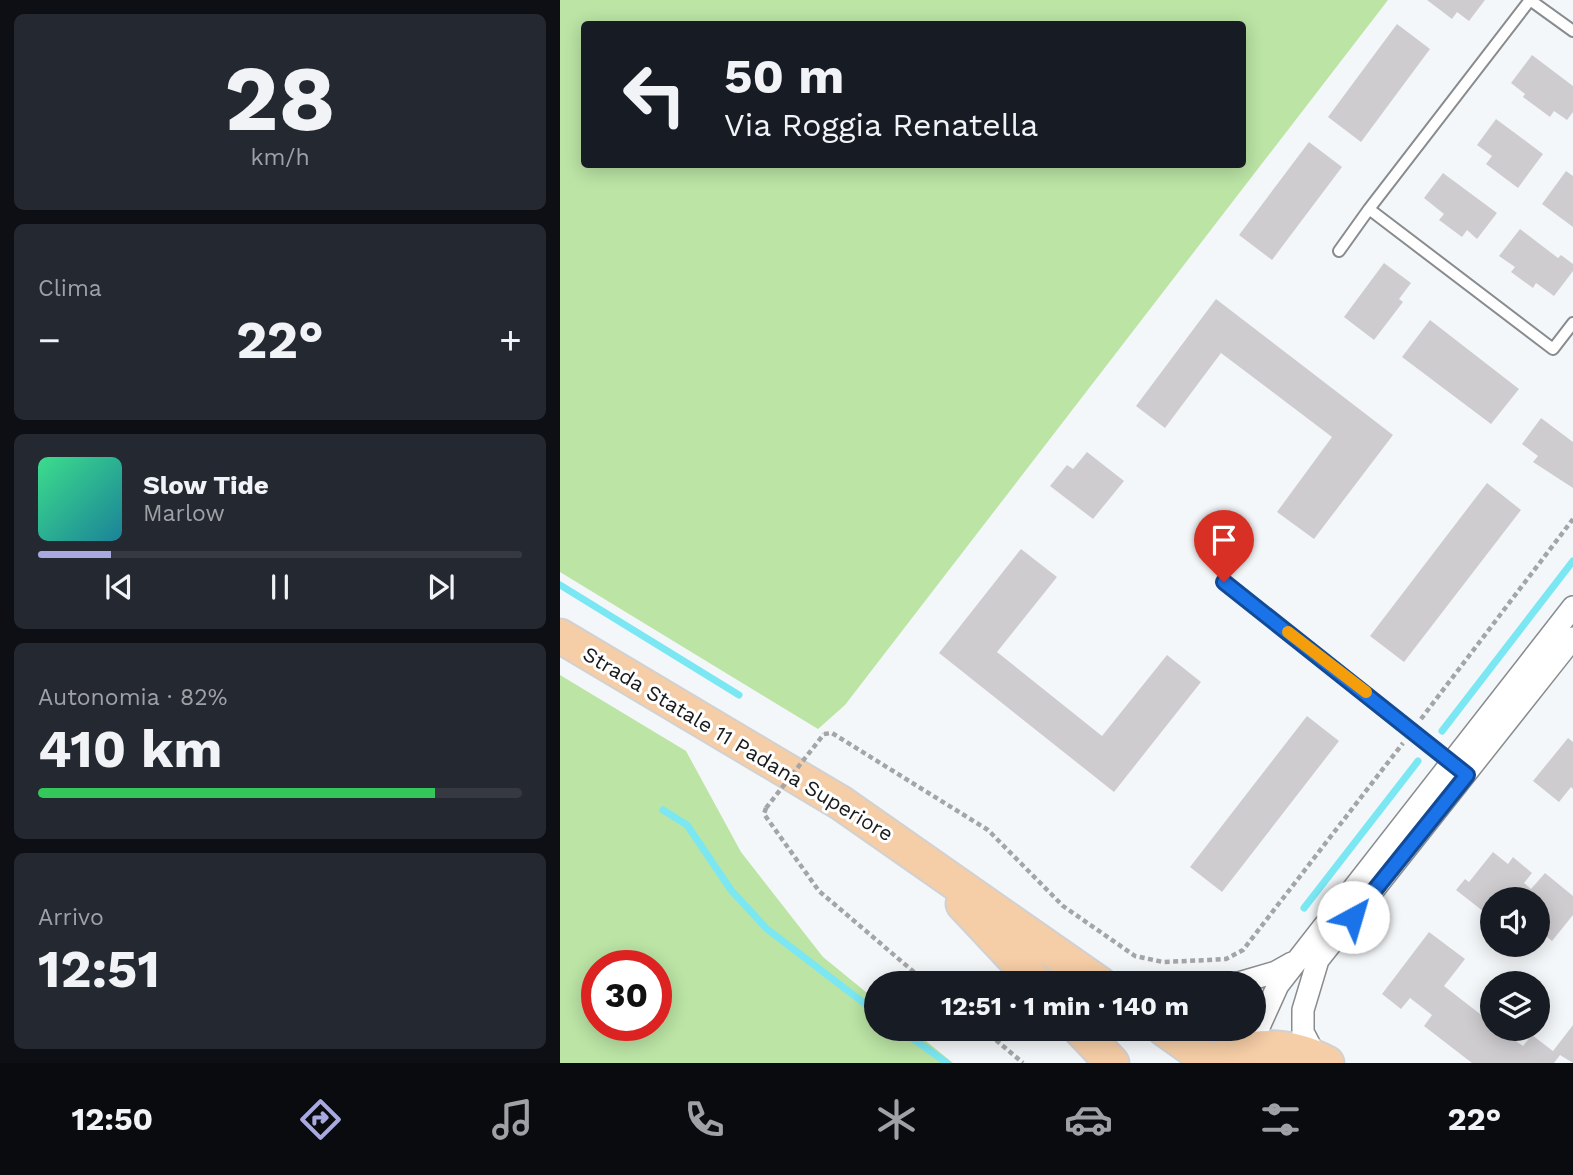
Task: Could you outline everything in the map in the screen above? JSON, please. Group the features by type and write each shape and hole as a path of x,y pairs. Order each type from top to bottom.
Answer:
{"main road":[{"name":"Strada Statale 11 Padana Superiore","path":"560,636 841,803 1087,971"},
{"name":"Strada Statale 11 Padana Superiore","path":"916,853 1026,971"},
{"path":"1091,1041 1112,1063"},
{"path":"1181,1041 1212,1063 1249,1049 1286,1048 1322,1060"}],"street":[{"path":"1322,1060 1303,1032 1303,1010 1318,960 1460,769 1573,607"},
{"path":"1249,1049 1278,985 1573,638"},
{"path":"1266,975 1276,972 1307,950"}],"lane":[{"path":"1339,251 1530,0 1573,31"},
{"path":"1369,209 1553,349 1573,323"},
{"path":"1224,582 1413,729 1460,769"}],"path":[{"path":"913,971 819,891 764,814 824,734 832,733 988,830 1063,906 1135,956 1163,962 1226,959 1242,950 1573,519"},
{"path":"997,1041 1023,1063"}],"green space":[{"path":"560,0 1388,0 845,705 818,729 560,572"},
{"path":"560,675 686,751 741,852 823,957 864,990 864,1041 926,1041 953,1063 560,1063"}],"building":[{"path":"1427,0 1485,0 1469,21 1457,12 1452,19"},
{"path":"1397,24 1430,49 1361,142 1328,117"},
{"path":"1532,55 1573,86 1573,112 1567,120 1554,111 1550,117 1523,97 1525,94 1511,83"},
{"path":"1496,119 1543,154 1518,188 1486,164 1492,156 1477,145"},
{"path":"1309,142 1342,167 1272,260 1239,235"},
{"path":"1566,171 1573,176 1573,227 1542,204"},
{"path":"1443,173 1497,213 1477,239 1467,230 1462,237 1439,220 1444,214 1424,198"},
{"path":"1520,229 1558,258 1561,255 1573,264 1573,271 1554,296 1536,283 1533,288 1511,272 1515,267 1499,256"},
{"path":"1384,263 1411,283 1399,299 1403,302 1374,340 1344,317"},
{"path":"1216,299 1393,435 1314,539 1277,512 1332,437 1221,353 1165,428 1136,406"},
{"path":"1430,320 1519,389 1491,424 1402,357"},
{"path":"1541,418 1573,442 1573,488 1533,462 1538,456 1522,444"},
{"path":"1087,452 1124,481 1093,519 1050,486 1067,465 1073,469"},
{"path":"1487,483 1521,510 1404,662 1370,636"},
{"path":"1021,549 1057,577 997,652 1102,736 1167,655 1201,682 1114,792 939,653"},
{"path":"1307,716 1339,741 1222,892 1190,867"},
{"path":"1568,738 1573,742 1573,789 1571,787 1559,802 1533,781"},
{"path":"1493,852 1508,864 1513,857 1532,873 1524,883 1529,887 1480,887 1480,909 1456,890 1465,879 1469,882"},
{"path":"1545,873 1573,896 1573,915 1552,941 1550,887 1533,887"},
{"path":"1429,932 1465,959 1444,986 1480,1014 1480,1041 1516,1041 1523,1046 1527,1041 1540,1041 1553,1051 1573,1025 1573,1063 1560,1055 1554,1063 1472,1063 1424,1026 1432,1015 1410,998 1401,1009 1382,994"}],"waterway":[{"path":"1442,731 1573,561"},
{"path":"560,585 739,695"},
{"path":"1304,908 1418,761"},
{"path":"663,810 687,825 731,890 767,929 864,1003"},
{"path":"916,1041 947,1063"}],"slow traffic":[{"path":"1288,632 1366,692"}],"route":[{"path":"1224,582 1413,729 1467,775 1353,917"}]}
